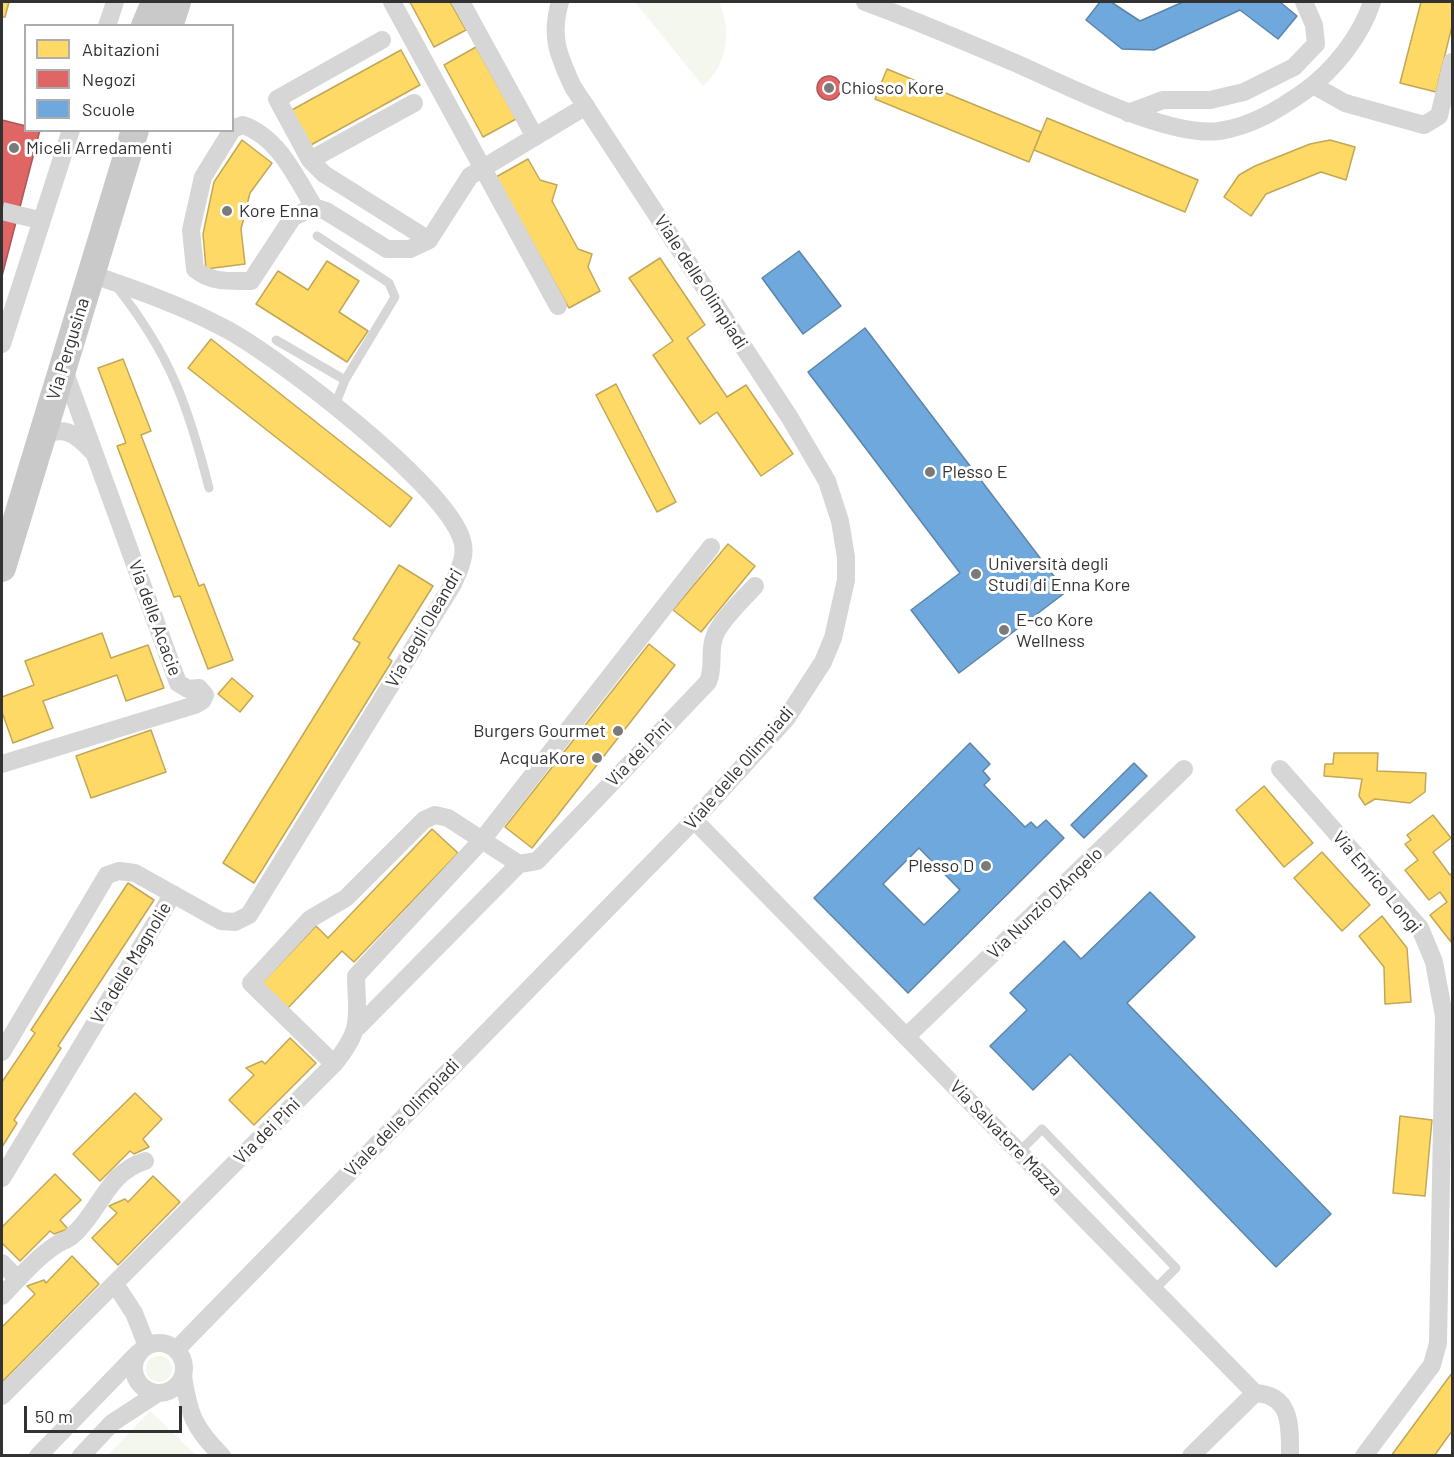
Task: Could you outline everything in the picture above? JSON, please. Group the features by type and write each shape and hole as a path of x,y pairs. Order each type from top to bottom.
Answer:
{"main road":[{"path":"152,15 177,2"},
{"name":"Via Pergusina","path":"2,513 113,132"},
{"name":"Via Pergusina","path":"2,568 63,366 101,278 135,132"}],"street":[{"path":"108,24 115,2"},
{"path":"392,2 558,306"},
{"path":"461,2 535,137"},
{"name":"Viale delle Olimpiadi","path":"176,1350 694,820 786,719 823,662 833,638 843,598 846,569 844,538 826,481 790,418 573,87 555,41 554,22 560,2"},
{"path":"865,2 926,24 1128,112 1180,128 1217,131 1249,124 1275,112 1313,85 1334,66 1368,15 1372,2"},
{"path":"1128,112 1163,100 1210,100 1244,92 1294,67 1316,44 1314,25 1304,2"},
{"path":"382,40 277,99 310,160 324,174 429,240"},
{"path":"1313,85 1346,103 1424,125 1438,116 1452,62"},
{"path":"310,160 414,103"},
{"path":"234,129 243,125 253,128 281,153 314,207 326,211 387,249 410,249 429,240 470,176 586,106"},
{"path":"2,344 69,132"},
{"path":"231,132 203,177 191,230 195,269 202,275 219,281 251,281 293,217 314,207"},
{"path":"18,215 40,220"},
{"name":"Via degli Oleandri","path":"101,278 172,304 228,330 335,405 436,497 452,517 463,542 463,561 453,584 249,915 235,922 221,921 173,894"},
{"path":"63,366 95,455"},
{"path":"41,437 58,429 69,432 82,440 95,455"},
{"name":"Via delle Acacie","path":"2,764 195,705 206,694 199,687 188,689 178,683 95,455"},
{"path":"358,1027 356,976 482,840 711,547"},
{"name":"Via dei Pini","path":"2,1396 334,1064 348,1046 358,1027 519,864 537,861 708,682 714,670 712,647 715,633 755,586"},
{"name":"Via Nunzio D'Angelo","path":"906,1037 1184,769"},
{"name":"Via Enrico Longi","path":"1280,769 1420,928 1434,962 1444,1016 1438,1343 1432,1365 1364,1455"},
{"path":"334,1064 250,983 310,919 346,898 424,820 435,815 448,818 519,864"},
{"name":"Via Salvatore Mazza","path":"694,820 1255,1393 1269,1394 1283,1408 1290,1423 1290,1455"},
{"name":"Via delle Magnolie","path":"2,1052 107,875 120,871 135,873 173,894 2,1178"},
{"path":"2,1296 56,1245 71,1238 89,1219 99,1198 131,1165 145,1161"},
{"path":"2,1263 18,1279"},
{"path":"115,1284 134,1313 143,1349 136,1359 135,1374 143,1388 158,1393"},
{"path":"38,1455 143,1349 162,1343 176,1350 184,1366 183,1376 187,1401 197,1426 201,1434 222,1455"},
{"path":"81,1455 112,1423 158,1393 174,1389 183,1376"},
{"path":"1191,1455 1255,1393"}],"lane":[{"path":"317,236 389,283 395,297 345,380 335,405"},
{"path":"101,278 157,342 178,383 196,436 209,488"},
{"path":"276,340 345,380"},
{"path":"1019,1152 1042,1129 1176,1268 1154,1290"}],"shaded area":[{"path":"635,2 719,2 726,24 725,47 718,68 703,86"},
{"path":"159,1356 168,1360 172,1369 168,1378 159,1382 150,1378 146,1369 150,1360"},
{"path":"150,1411 196,1455 108,1455"}],"building: Abitazioni":[{"path":"2,2 9,2 5,17 2,17"},
{"path":"410,2 450,2 466,30 434,47"},
{"path":"1421,2 1452,2 1452,26 1436,92 1400,83"},
{"path":"476,47 516,119 483,137 444,65"},
{"path":"401,50 420,85 309,146 290,111"},
{"path":"887,69 1041,132 1029,162 875,99"},
{"path":"1047,118 1198,180 1185,212 1034,150"},
{"path":"242,140 272,163 250,193 241,229 245,264 206,269 203,234 214,182"},
{"path":"1330,140 1355,147 1346,180 1321,172 1266,194 1251,216 1224,197 1239,175 1255,166 1310,144"},
{"path":"528,159 540,180 557,185 552,201 578,249 592,254 588,267 600,291 569,308 496,177"},
{"path":"660,258 705,325 687,338 727,397 746,385 793,454 761,476 717,412 700,424 653,355 673,341 629,278"},
{"path":"327,261 359,281 339,312 368,331 347,362 256,304 278,271 308,290"},
{"path":"211,339 412,498 390,527 188,368"},
{"path":"123,359 151,431 141,435 199,586 204,584 233,660 208,669 180,596 174,597 117,446 126,443 98,368"},
{"path":"616,384 676,502 657,512 596,395"},
{"path":"728,544 755,566 701,632 673,610"},
{"path":"399,565 433,586 388,658 392,661 254,883 223,863 360,643 353,639"},
{"path":"102,633 111,658 148,645 164,688 126,701 117,675 43,701 53,728 13,743 2,712 2,697 34,685 25,661"},
{"path":"649,644 675,665 532,848 505,827"},
{"path":"232,678 253,696 240,712 218,694"},
{"path":"151,730 166,772 91,798 76,756"},
{"path":"1334,753 1378,753 1377,771 1426,773 1425,792 1410,803 1375,799 1365,805 1359,796 1362,779 1324,776 1325,764 1333,764"},
{"path":"1264,786 1313,843 1284,867 1236,810"},
{"path":"1433,815 1451,838 1433,852 1450,875 1452,873 1451,942 1430,915 1447,902 1440,892 1429,900 1405,870 1418,860 1405,844 1411,840 1407,835"},
{"path":"432,829 458,853 354,962 342,951 287,1009 261,984 316,926 328,938"},
{"path":"1322,852 1370,905 1342,931 1294,878"},
{"path":"128,883 154,900 58,1046 61,1048 14,1120 17,1123 2,1147 2,1082 35,1033 31,1030"},
{"path":"1382,916 1407,948 1411,1002 1385,1004 1384,967 1359,936"},
{"path":"290,1038 316,1063 254,1125 229,1100 254,1075 246,1068 262,1061 265,1064"},
{"path":"135,1093 162,1119 143,1139 149,1147 134,1154 130,1151 100,1181 73,1154"},
{"path":"1400,1116 1432,1120 1425,1196 1393,1193"},
{"path":"55,1174 81,1200 60,1220 68,1229 54,1234 50,1231 20,1261 2,1243 2,1227"},
{"path":"153,1176 180,1202 118,1265 92,1238 117,1213 109,1206 125,1199 128,1202"},
{"path":"72,1256 99,1284 2,1382 2,1327 35,1294 27,1286 44,1280 46,1283"},
{"path":"1452,1373 1452,1431 1434,1456 1391,1456"}],"building: Negozi":[{"name":"Chiosco Kore","path":"829,76 837,80 841,88 837,96 829,100 821,96 817,88 821,80"},
{"path":"2,120 24,126 24,132 39,132 2,276"}],"building: Scuole":[{"path":"1100,2 1111,2 1140,21 1183,2 1280,2 1297,16 1278,39 1240,10 1154,50 1122,49 1086,20"},
{"path":"799,251 841,306 803,334 762,278"},
{"name":"Plesso E","path":"865,328 1066,592 959,673 911,610 960,573 808,372"},
{"name":"Plesso D","path":"970,743 990,764 983,771 990,779 984,785 1025,827 1031,822 1037,828 1046,820 1064,838 908,993 814,898","holes":["919,848 960,890 924,925 883,884"]},
{"path":"1134,763 1147,776 1084,838 1071,825"},
{"path":"1150,892 1195,937 1127,1003 1331,1214 1276,1267 1070,1054 1033,1090 990,1046 1027,1010 1010,993 1064,941 1081,959"}],"tunnel":[{"path":"2,211 18,215"}],"place":[{"name":"Chiosco Kore","path":"829,88"},
{"name":"Miceli Arredamenti","path":"14,148"},
{"name":"Kore Enna","path":"227,211"},
{"name":"Plesso E","path":"930,472"},
{"name":"Università degli Studi di Enna Kore","path":"976,574"},
{"name":"E-co Kore Wellness","path":"1004,630"},
{"name":"Burgers Gourmet","path":"618,731"},
{"name":"AcquaKore","path":"597,758"},
{"name":"Plesso D","path":"986,866"}]}
